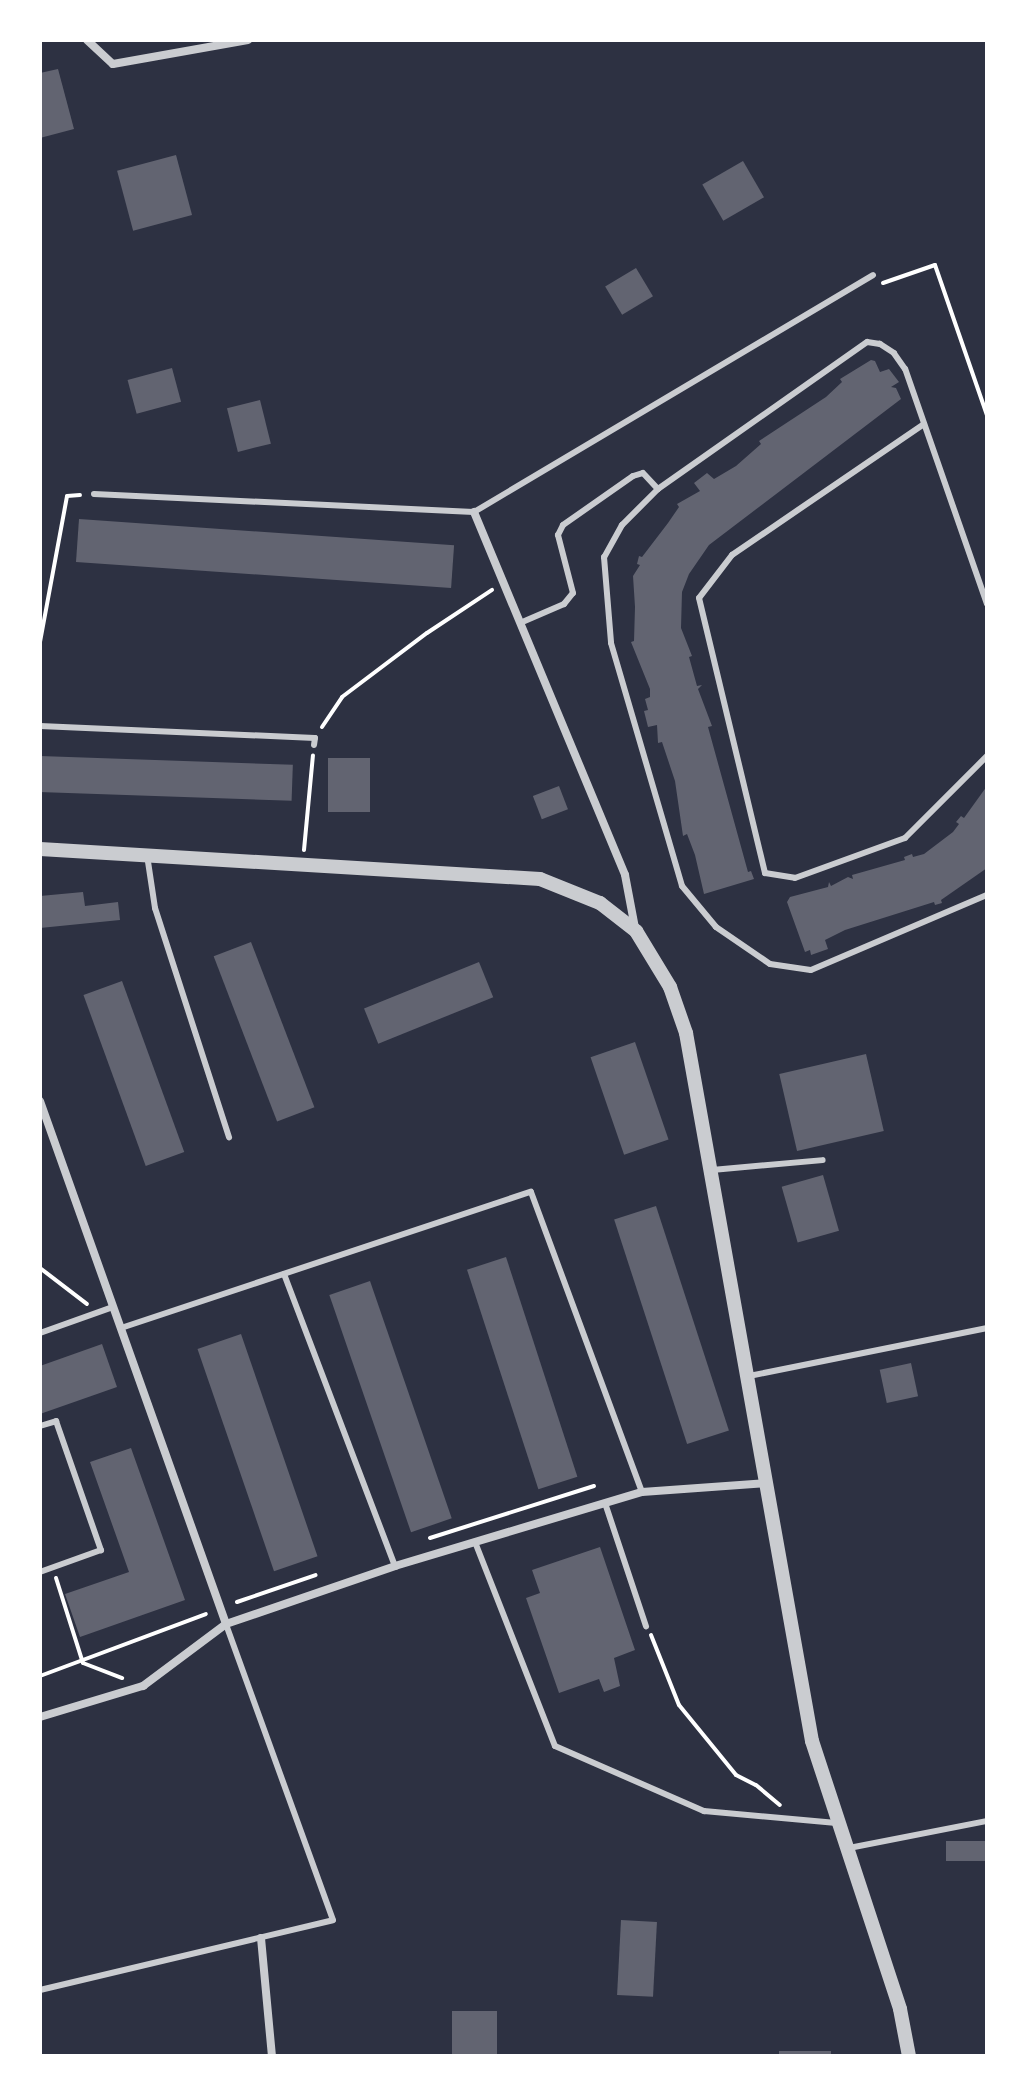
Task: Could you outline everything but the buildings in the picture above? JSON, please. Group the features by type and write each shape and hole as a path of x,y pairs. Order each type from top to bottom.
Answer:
{"street":[{"path":"87,40 113,64 248,40"},
{"path":"474,512 625,875 636,931 670,987 686,1033 812,1741 900,2009 909,2056"},
{"path":"40,849 540,879 600,903 636,931"},
{"path":"40,1101 226,1624"},
{"path":"40,1717 143,1686 226,1624 395,1566 642,1492 767,1483"},
{"path":"261,1938 272,2056"}],"lane":[{"path":"94,494 474,512 873,275"},
{"path":"987,604 905,369 894,353 880,344 867,342 658,489 622,525 604,557 611,643 682,886 716,927 770,964 811,970 987,895"},
{"path":"924,424 732,555 699,598 765,873 795,878 905,838 987,756"},
{"path":"520,623 564,604 573,593 558,535 563,525 633,476 643,473 658,489"},
{"path":"40,726 315,741"},
{"path":"147,855 155,908 229,1137"},
{"path":"712,1170 823,1160"},
{"path":"121,1328 531,1192 642,1492"},
{"path":"284,1274 395,1566"},
{"path":"40,1333 113,1307"},
{"path":"749,1376 987,1328"},
{"path":"40,1426 56,1421 101,1550 40,1572"},
{"path":"605,1503 646,1626"},
{"path":"475,1542 555,1746 704,1811 840,1823"},
{"path":"40,1990 333,1920 226,1624"},
{"path":"847,1849 987,1820"}],"path":[{"path":"873,275 883,283 935,265 987,415"},
{"path":"40,642 67,496 94,494"},
{"path":"303,865 315,741 342,697 427,633 504,582"},
{"path":"40,1268 99,1312"},
{"path":"53,1568 83,1663 143,1686"},
{"path":"646,1626 661,1654 679,1705 702,1736 736,1775 756,1785 797,1819"}]}
